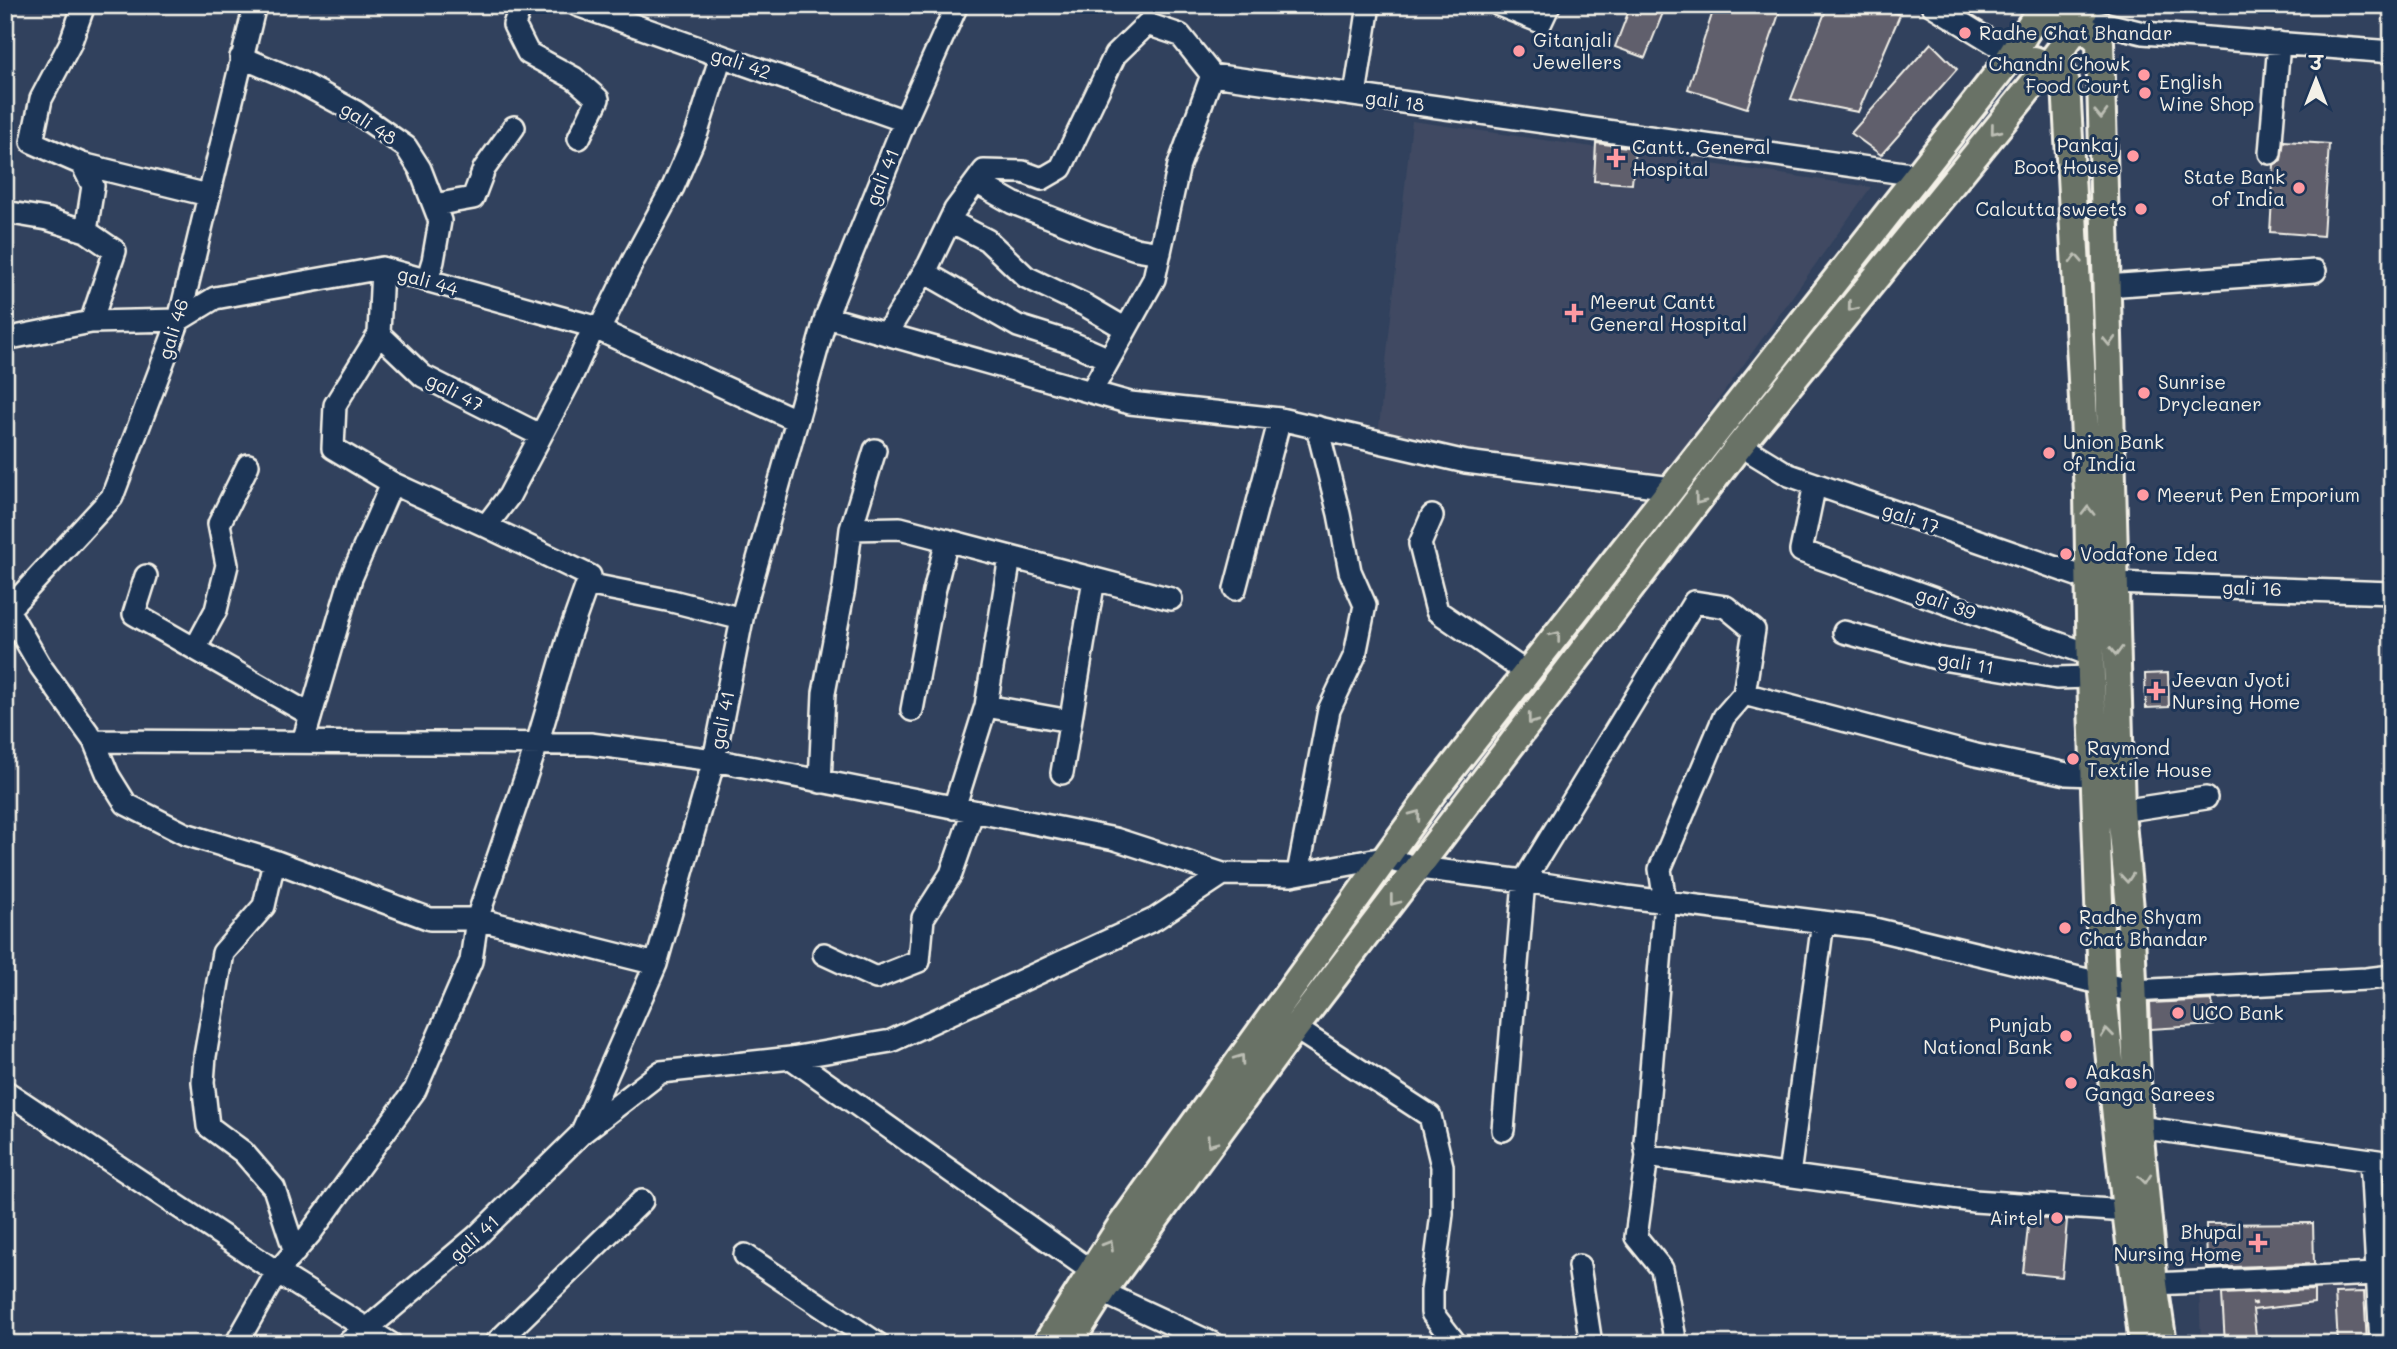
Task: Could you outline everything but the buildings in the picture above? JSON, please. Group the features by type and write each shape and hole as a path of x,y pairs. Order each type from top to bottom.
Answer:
{"main road":[{"path":"1069,1344 1122,1224 1384,858 2012,54 2033,8 2082,16"},
{"path":"1046,1344 1098,1282 1419,868 1740,445 2049,64 2082,16"},
{"path":"2082,16 2090,32 2100,42 2114,500 2091,666 2102,984 2137,1212 2154,1284 2163,1344"},
{"path":"2012,54 2061,70 2066,83 2088,492 2101,581 2130,909 2139,1127 2137,1212 2143,1344"}],"street":[{"path":"84,5 70,44 41,99 32,142 82,163 208,195"},
{"path":"521,5 514,25 528,53 574,78 598,99 579,138"},
{"name":"gali 42","path":"577,5 905,121"},
{"name":"gali 41","path":"346,1344 477,1236 580,1134 656,964 714,760 742,619 826,317 905,121 957,5"},
{"path":"1355,95 1369,5"},
{"path":"1499,5 1541,22 1549,5"},
{"path":"1932,5 2012,54"},
{"name":"gali 46","path":"7,609 112,497 179,320 241,57 249,8"},
{"path":"2082,16 2143,33 2392,52"},
{"path":"886,334 924,272 950,221 984,171 1023,172 1042,179 1061,168 1115,55 1147,24 1180,35 1212,75 1179,165 1154,279 1091,392"},
{"path":"2270,153 2279,43"},
{"path":"486,526 509,496 673,187 697,132 722,56"},
{"name":"gali 48","path":"241,57 298,81 344,106 406,147 419,169 440,221 427,280"},
{"name":"gali 18","path":"1212,75 1918,175"},
{"path":"434,205 474,198 484,169 514,127"},
{"path":"82,163 93,186 86,231"},
{"path":"976,182 1013,203 1136,249 1160,253"},
{"path":"5,212 47,219 86,231 115,251 91,322"},
{"path":"950,221 987,240 1026,277 1086,304 1126,329"},
{"path":"236,1344 278,1272 415,1090 471,961 477,919 537,744 570,632 590,576 392,483 333,449 335,405 379,334 382,268"},
{"name":"gali 44","path":"179,320 215,298 382,268 596,329 796,419"},
{"path":"2107,286 2315,271"},
{"path":"924,272 1018,326 1072,343 1109,359"},
{"path":"826,317 1130,403 1280,419 1466,462 1672,488"},
{"path":"5,339 91,322 179,320"},
{"name":"gali 47","path":"379,334 423,376 540,435"},
{"path":"1235,589 1280,419"},
{"path":"1298,873 1329,710 1355,655 1365,605 1350,571 1317,427"},
{"name":"gali 17","path":"1740,445 1789,475 2101,581"},
{"path":"820,782 824,693 844,588 851,529 875,450"},
{"path":"195,649 216,610 227,565 219,524 248,465"},
{"path":"303,742 351,578 392,483"},
{"name":"gali 39","path":"1815,484 1801,551 2091,666"},
{"path":"1432,516 1420,544 1437,611 1527,673"},
{"path":"851,529 900,528 1171,599"},
{"path":"912,710 934,592 947,540"},
{"path":"824,954 876,978 919,961 923,918 951,874 986,706 1010,557"},
{"path":"146,576 134,614 311,715"},
{"path":"1062,773 1094,579"},
{"name":"gali 16","path":"2101,581 2392,593"},
{"path":"587,584 672,601 742,619"},
{"path":"1503,1130 1524,881 1694,602 1726,607 1755,630 1744,694 1724,717 1660,869 1665,902 1645,1142 1647,1156 1636,1237 1662,1269 1676,1344"},
{"path":"7,609 41,667 94,741 108,775 126,804 185,834 274,861 430,919 477,919 656,964"},
{"name":"gali 11","path":"1844,632 1936,658 2056,678 2091,666"},
{"path":"1744,694 1976,755 2067,774 2093,775"},
{"path":"986,706 1070,722"},
{"path":"94,741 590,744 714,760 1115,839 1223,874 1298,873 1384,858 1419,868 1870,928 2133,991 2367,979 2392,975"},
{"path":"2121,811 2206,798"},
{"path":"274,861 264,906 223,953 203,1082 208,1126 243,1152 274,1188 295,1252"},
{"path":"580,1134 661,1072 791,1058 891,1041 1155,919 1223,874"},
{"path":"1789,1175 1823,922"},
{"path":"1295,1028 1430,1116 1442,1166 1442,1214 1432,1291 1432,1312 1455,1344"},
{"path":"791,1058 1098,1282 1214,1344"},
{"path":"5,1091 391,1344"},
{"path":"2139,1127 2381,1162 2378,1274 2381,1344"},
{"path":"1647,1156 1974,1201 2137,1212"},
{"path":"495,1344 642,1201"},
{"path":"746,1255 878,1344"},
{"path":"1578,1266 1591,1344"},
{"path":"2154,1284 2378,1274"}],"shaded area":[{"name":"Meerut Cantt General Hospital","path":"1412,121 1871,187 1650,495 1378,436"},
{"path":"2367,1280 2374,1344 2201,1344 2199,1287"}],"place":[{"name":"Radhe Chat Bhandar","path":"1965,33"},
{"name":"Gitanjali Jewellers","path":"1519,51"},
{"name":"Chandni Chowk Food Court","path":"2144,75"},
{"name":"English Wine Shop","path":"2145,93"},
{"name":"Pankaj Boot House","path":"2133,156"},
{"name":"Cantt. General Hospital","path":"1616,158"},
{"name":"State Bank of India","path":"2299,188"},
{"name":"Calcutta sweets","path":"2141,209"},
{"name":"Meerut Cantt General Hospital","path":"1574,313"},
{"name":"Sunrise Drycleaner","path":"2144,393"},
{"name":"Union Bank of India","path":"2049,453"},
{"name":"Meerut Pen Emporium","path":"2143,495"},
{"name":"Vodafone Idea","path":"2066,554"},
{"name":"Jeevan Jyoti Nursing Home","path":"2156,691"},
{"name":"Raymond Textile House","path":"2073,759"},
{"name":"Radhe Shyam Chat Bhandar","path":"2065,928"},
{"name":"UCO Bank","path":"2178,1013"},
{"name":"Punjab National Bank","path":"2066,1036"},
{"name":"Aakash Ganga Sarees","path":"2071,1083"},
{"name":"Airtel","path":"2057,1218"},
{"name":"Bhupal Nursing Home","path":"2258,1243"}]}
